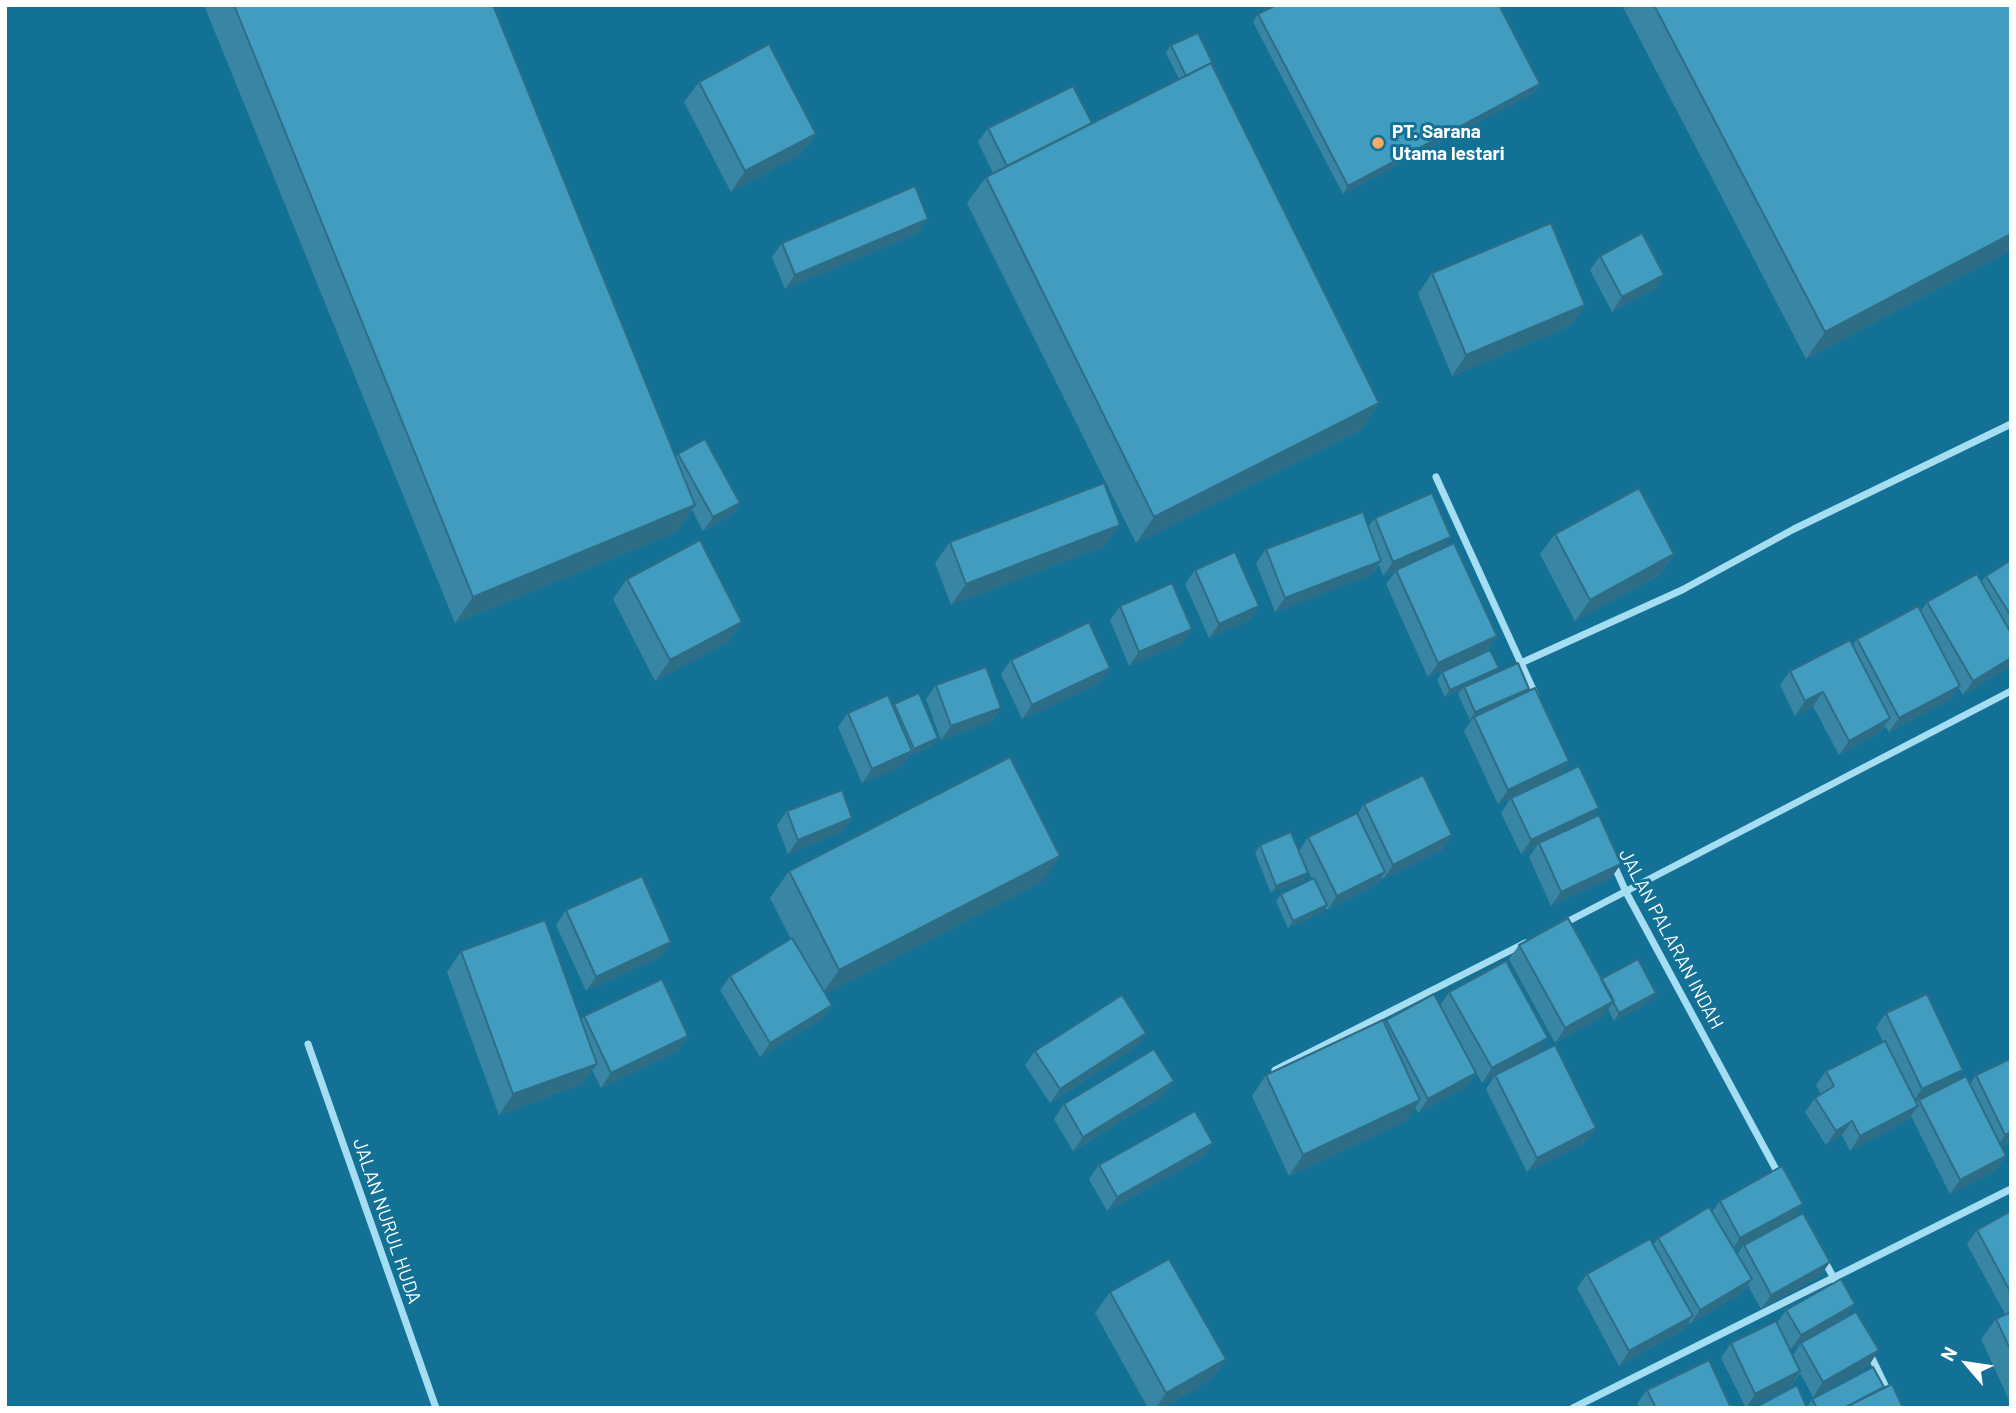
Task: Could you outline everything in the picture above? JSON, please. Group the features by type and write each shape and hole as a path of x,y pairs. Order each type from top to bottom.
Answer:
{"street":[{"path":"1521,663 1682,590 1794,529 2011,424"},
{"path":"1436,477 1539,701"},
{"path":"1553,929 2011,691"},
{"name":"JALAN PALARAN INDAH","path":"1609,853 1626,892 1784,1184"},
{"path":"1275,1070 1529,941"},
{"name":"JALAN NURUL HUDA","path":"308,1044 436,1408"},
{"path":"1573,1408 2011,1189"},
{"path":"1821,1254 1845,1301"},
{"path":"1868,1349 1896,1408"}],"building":[{"path":"234,5 493,5 695,505 473,597"},
{"name":"PT. Sarana Utama lestari","path":"1276,5 1499,5 1540,84 1348,186 1258,14"},
{"path":"1654,5 2011,5 2011,234 1825,332"},
{"path":"1198,33 1215,68 1211,63 1186,76 1171,45"},
{"path":"769,44 816,134 745,171 699,82"},
{"path":"1211,63 1379,403 1154,517 986,177"},
{"path":"1073,86 1092,123 1007,166 988,128"},
{"path":"915,186 928,219 795,275 782,243"},
{"path":"1551,223 1585,305 1466,355 1432,273"},
{"path":"1642,233 1664,275 1622,297 1600,256"},
{"path":"705,439 740,503 713,517 678,454"},
{"path":"1104,483 1120,525 966,584 950,542"},
{"path":"1639,488 1674,554 1590,600 1555,534"},
{"path":"1432,493 1451,537 1393,562 1375,518"},
{"path":"1363,512 1381,561 1285,598 1266,549"},
{"path":"700,540 742,622 670,660 627,579"},
{"path":"1454,543 1497,636 1438,663 1396,570"},
{"path":"1235,552 1259,606 1219,624 1195,570"},
{"path":"2011,560 2011,616 1986,576"},
{"path":"1977,574 2011,633 2011,658 1973,681 1927,602"},
{"path":"1172,583 1192,629 1139,652 1120,606"},
{"path":"1918,606 1960,686 1899,718 1857,639"},
{"path":"1089,622 1110,668 1032,705 1011,660"},
{"path":"1850,640 1890,718 1849,741 1823,692 1805,701 1790,671"},
{"path":"1490,650 1499,668 1450,690 1442,672"},
{"path":"1518,663 1529,689 1475,712 1464,687"},
{"path":"986,667 1001,708 951,726 936,685"},
{"path":"1535,688 1569,761 1508,790 1474,717"},
{"path":"919,693 938,738 914,749 894,704"},
{"path":"888,695 912,751 872,769 848,713"},
{"path":"1010,757 1060,856 839,970 789,871"},
{"path":"1579,766 1599,808 1531,840 1511,798"},
{"path":"1423,775 1452,835 1393,865 1364,804"},
{"path":"842,790 852,818 798,840 787,811"},
{"path":"1357,813 1385,872 1337,896 1308,837"},
{"path":"1599,815 1621,864 1561,892 1539,843"},
{"path":"1291,832 1308,873 1276,886 1260,845"},
{"path":"642,876 671,942 596,977 566,910"},
{"path":"1314,878 1327,905 1293,921 1281,894"},
{"path":"1568,918 1614,1001 1565,1028 1519,945"},
{"path":"545,920 597,1064 513,1094 461,951"},
{"path":"792,938 832,1005 770,1043 730,976"},
{"path":"1638,959 1656,993 1619,1013 1601,979"},
{"path":"1506,961 1548,1038 1492,1068 1449,992"},
{"path":"662,979 688,1036 611,1073 584,1016"},
{"path":"1434,994 1476,1073 1428,1099 1386,1020"},
{"path":"1927,994 1963,1070 1922,1089 1886,1013"},
{"path":"1122,995 1146,1033 1060,1089 1035,1051"},
{"path":"1383,1020 1420,1100 1303,1155 1266,1075"},
{"path":"1885,1041 1918,1106 1860,1136 1852,1121 1836,1131 1815,1098 1834,1086 1826,1071"},
{"path":"1555,1045 1596,1128 1537,1158 1495,1075"},
{"path":"1154,1049 1174,1081 1083,1137 1064,1104"},
{"path":"2010,1059 2011,1132 2005,1135 1976,1075"},
{"path":"1966,1076 2006,1156 1960,1180 1919,1100"},
{"path":"1195,1111 1213,1143 1117,1197 1099,1165"},
{"path":"1782,1166 1803,1204 1740,1238 1720,1201"},
{"path":"1709,1207 1752,1279 1700,1310 1658,1238"},
{"path":"2011,1211 2011,1293 1977,1230"},
{"path":"1803,1213 1830,1262 1771,1295 1744,1245"},
{"path":"1650,1239 1693,1316 1629,1351 1587,1274"},
{"path":"1169,1259 1226,1359 1166,1393 1110,1292"},
{"path":"1841,1279 1855,1304 1801,1335 1786,1310"},
{"path":"1856,1312 1879,1350 1823,1382 1801,1343"},
{"path":"2011,1312 2011,1351 1996,1319"},
{"path":"1776,1321 1800,1371 1755,1394 1731,1343"},
{"path":"1709,1360 1731,1408 1656,1408 1647,1390"},
{"path":"1873,1367 1884,1387 1844,1408 1817,1408 1812,1399"},
{"path":"1892,1384 1903,1408 1844,1408"},
{"path":"1797,1385 1807,1408 1754,1408"}],"place":[{"name":"PT. Sarana Utama lestari","path":"1378,143"}]}
